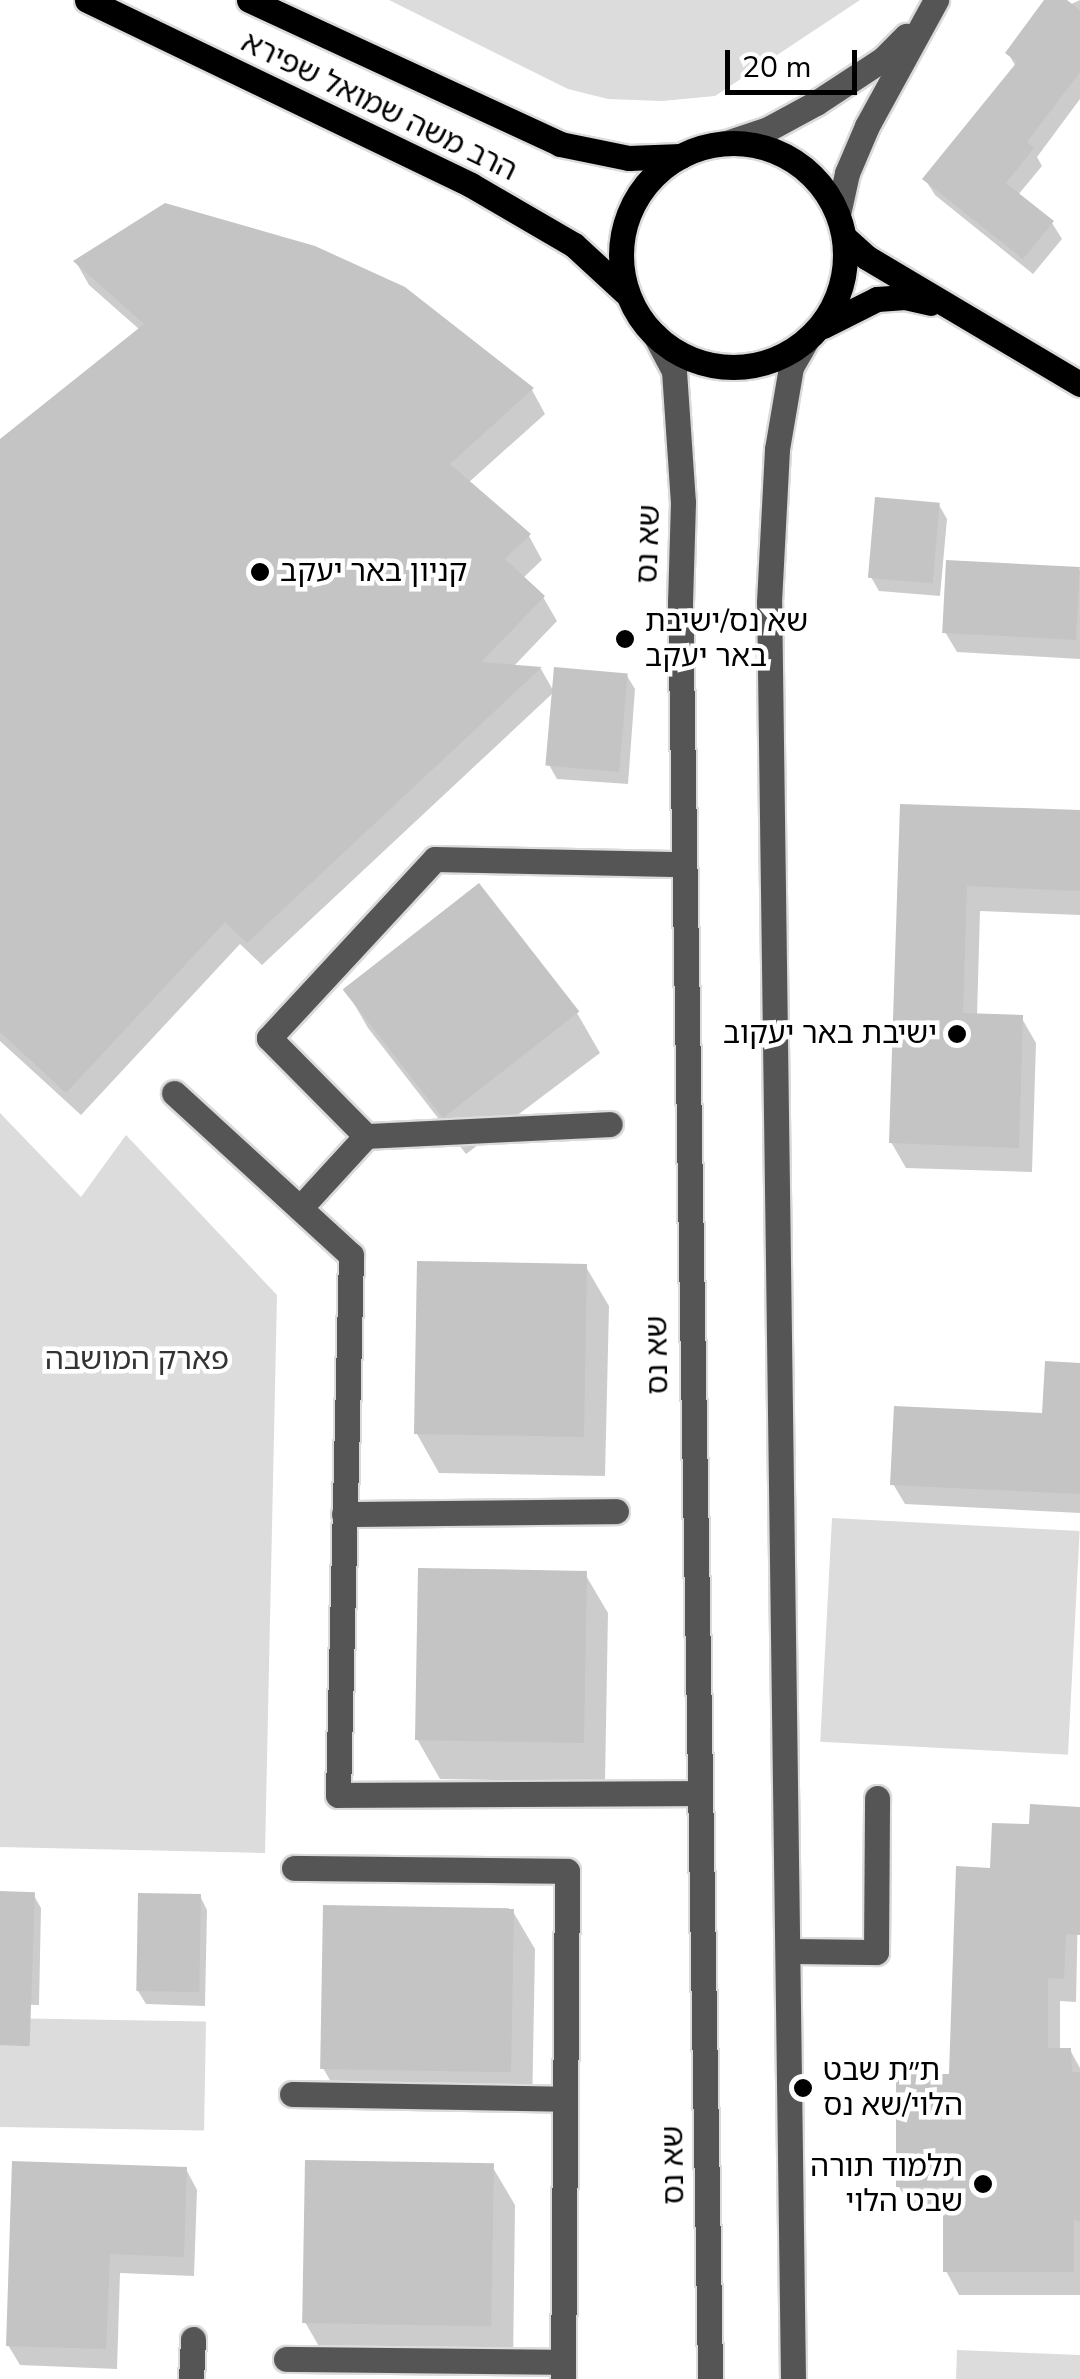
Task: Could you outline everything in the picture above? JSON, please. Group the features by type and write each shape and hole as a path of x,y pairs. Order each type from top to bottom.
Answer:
{"main road":[{"name":"הרב משה שמואל שפירא","path":"87,0 532,218 574,245 628,295"},
{"name":"הרב משה שמואל שפירא","path":"249,0 560,144 628,158 680,156"},
{"path":"948,308 904,297 877,298 772,360 731,367 690,358 656,336 628,295 620,256 627,215 648,180 680,156 726,143 766,148 785,155 816,180 841,226 866,257 1080,384"},
{"path":"813,334 838,295 846,256 841,226"}],"street":[{"path":"726,143 768,129 883,59 930,9"},
{"path":"841,226 848,173 867,126 930,9"},
{"path":"792,2379 769,602 777,449 791,367 813,334"},
{"name":"שא נס","path":"656,336 674,371 680,413 698,1793 710,2379"},
{"path":"366,1136 269,1038 435,859 684,864"},
{"path":"174,1093 350,1254 338,1796 698,1793"},
{"path":"300,1208 366,1136 610,1124"},
{"path":"344,1514 616,1511"},
{"path":"789,1950 876,1952 878,1798"},
{"path":"286,2359 563,2370 567,1871 294,1868"},
{"path":"292,2094 565,2099"},
{"path":"191,2379 192,2340"}],"green space":[{"path":"389,0 860,0 715,96 662,101 608,99 568,89"},
{"name":"פארק המושבה","path":"0,1113 81,1197 126,1135 277,1295 265,1853 0,1847"},
{"path":"832,1518 1080,1531 1068,1755 820,1742"},
{"path":"0,2018 206,2022 204,2131 0,2127"},
{"path":"957,2350 1080,2355 1080,2379 956,2379"}],"building":[{"path":"1044,0 1067,0 1080,10 1080,72 1027,142 1034,148 1006,183 1054,221 1023,259 922,179 1017,62 1005,53"},
{"name":"קניון באר יעקב","path":"165,203 315,246 405,287 534,388 450,464 531,534 505,559 545,596 481,662 542,667 247,943 225,922 66,1093 0,1032 0,439 144,324 73,261"},
{"path":"875,497 940,503 933,583 868,578"},
{"path":"946,560 1080,567 1076,640 942,633"},
{"path":"554,667 628,673 619,772 545,766"},
{"path":"900,804 1080,810 1080,891 967,886 963,1013 1023,1015 1019,1148 889,1143"},
{"path":"479,883 579,1011 443,1118 343,990"},
{"path":"417,1261 587,1264 584,1437 414,1434"},
{"path":"1045,1361 1080,1363 1080,1494 890,1485 894,1406 1042,1413"},
{"path":"418,1568 587,1571 584,1743 415,1740"},
{"path":"1030,1804 1080,1807 1080,1935 1066,1934 1064,1979 1048,1978 1048,2048 1071,2048 1072,2072 1080,2072 1080,2221 1074,2220 1074,2272 943,2272 943,2187 896,2187 896,2074 949,2074 956,1866 990,1868 992,1823 1029,1824"},
{"path":"0,1891 35,1892 30,2046 0,2045"},
{"path":"138,1893 201,1894 199,1992 136,1991"},
{"path":"323,1905 514,1908 511,2072 320,2069"},
{"path":"305,2160 494,2163 491,2326 302,2323"},
{"path":"12,2161 187,2167 184,2257 110,2254 106,2349 6,2346"}],"place":[{"name":"קניון באר יעקב","path":"260,572"},
{"name":"שא נס/ישיבת באר יעקב","path":"625,639"},
{"name":"ישיבת באר יעקוב","path":"957,1034"},
{"name":"ת״ת שבט הלוי/שא נס","path":"803,2088"},
{"name":"תלמוד תורה שבט הלוי","path":"983,2184"}]}
